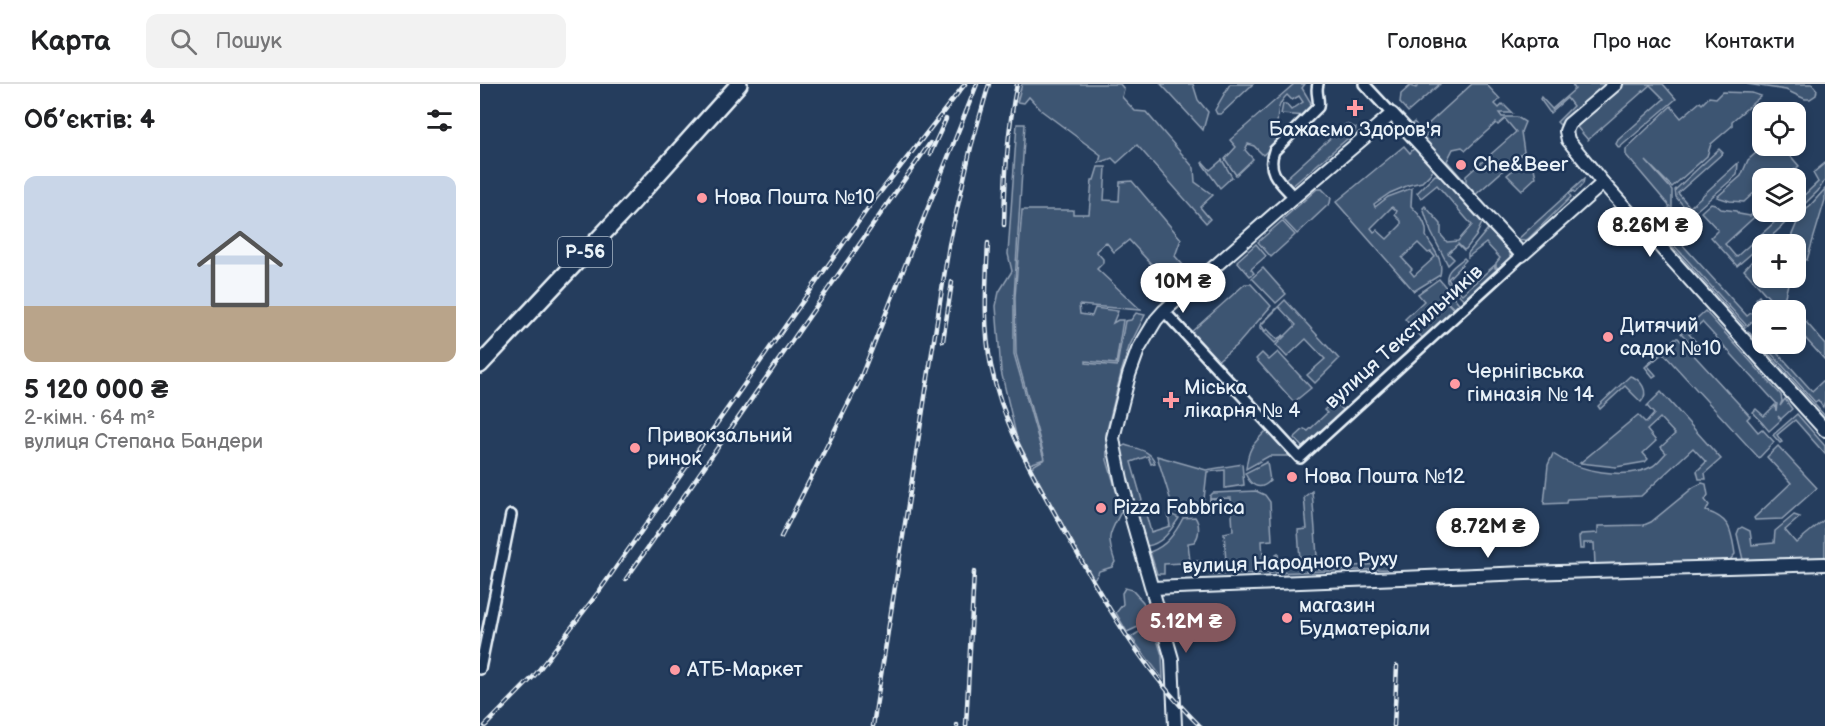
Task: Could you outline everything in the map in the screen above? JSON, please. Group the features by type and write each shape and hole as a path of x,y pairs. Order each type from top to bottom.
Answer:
{"main road":[{"name":"Р-56","path":"480,365 632,203 739,84"}],"street":[{"path":"1294,197 1272,170 1271,159 1274,151 1318,107 1320,101 1316,88 1318,84"},
{"path":"1364,84 1522,255"},
{"path":"1616,84 1569,124 1566,131 1568,140 1603,183 1825,430"},
{"path":"1175,726 1172,658 1122,484 1113,438 1128,375 1138,350 1164,311 1392,114"},
{"name":"вулиця Текстильників","path":"1164,311 1300,458 1603,183"},
{"path":"480,669 512,515"},
{"name":"вулиця Народного Руху","path":"1152,588 1825,564"}],"shaded area":[{"path":"1022,84 1120,84 1124,89 1122,97 1135,111 1146,112 1194,168 1195,182 1213,195 1200,207 1210,219 1206,223 1137,145 1117,163 1112,158 1099,163 1101,155 1042,111 1029,97 1024,103 1017,102"},
{"path":"1161,84 1193,84 1198,100 1208,112 1203,130"},
{"path":"1230,84 1253,84 1221,114 1217,114 1215,110"},
{"path":"1294,84 1305,84 1302,88 1311,103 1307,116 1281,114 1283,104 1291,110 1303,102 1299,96 1292,100 1287,95 1280,104 1278,114 1276,135 1280,139 1263,155 1254,146 1248,144 1245,150 1253,159 1236,175 1225,159 1236,147 1230,140"},
{"path":"1420,84 1440,84 1408,112 1400,103 1401,94 1410,86 1416,88"},
{"path":"1472,84 1486,84 1500,99 1495,104 1499,108 1503,104 1512,113 1499,113 1502,117 1517,117 1525,122 1521,132 1524,152 1474,196 1467,185 1464,187 1410,126 1414,122 1426,136 1429,133 1426,126","holes":["1505,119 1516,132 1466,176 1466,183 1447,161 1453,149 1462,147 1466,150 1496,123 1498,125"]},
{"path":"1572,84 1607,84 1560,125 1557,122 1573,106 1567,98 1550,113 1540,99 1541,97 1552,109 1575,89"},
{"path":"1623,84 1663,84 1676,99 1619,148 1616,144 1618,140 1664,99 1650,85 1588,140 1577,127"},
{"path":"1747,84 1812,84 1817,90 1816,95 1805,99 1786,90"},
{"path":"1722,92 1752,93 1761,96 1732,121 1732,126 1711,144 1707,156 1672,187 1646,161 1672,190 1672,212 1658,223 1654,220 1670,207 1626,155 1626,149 1671,106 1681,118 1700,102 1702,104 1709,97 1716,98"},
{"path":"1017,124 1025,124 1014,297 1014,354 1044,459 1030,464 1017,439 1001,371 996,306 999,292 1012,271 1008,254"},
{"path":"1346,124 1356,128 1355,132 1290,188 1283,181"},
{"path":"1404,146 1410,153 1415,147 1433,168 1432,172 1422,182 1390,193 1374,204 1375,207 1388,197 1412,188 1411,206 1424,223 1426,236 1439,259 1440,275 1414,291 1336,202","holes":["1392,207 1397,211 1395,215 1401,221 1401,225 1387,239 1371,228","1418,243 1435,257 1414,276 1410,271 1412,269 1402,258"]},
{"path":"1719,149 1723,153 1678,193 1690,207 1738,163 1737,175 1691,215 1676,197 1675,190"},
{"path":"1753,156 1790,156 1799,166 1796,168 1752,168 1752,195 1744,202 1717,197 1741,176 1748,160"},
{"path":"1222,160 1232,177 1220,188 1202,163 1210,170"},
{"path":"1523,162 1534,168 1536,177 1522,190 1507,175"},
{"path":"1825,163 1825,180 1806,203 1806,193 1818,182 1813,173"},
{"path":"1098,167 1106,167 1104,200 1119,201 1120,182 1132,181 1181,239 1175,256 1191,274 1163,302 1161,299 1169,293 1148,271 1153,266 1129,240 1114,252 1106,242 1096,251 1103,259 1103,263 1097,269 1141,310 1079,305 1080,314 1092,316 1095,308 1118,311 1113,323 1123,320 1116,364 1086,361 1086,363 1117,366 1125,321 1131,320 1136,313 1145,315 1129,347 1106,434 1107,460 1122,510 1110,535 1110,546 1115,562 1112,567 1099,571 1093,579 1031,467 1045,459 1016,354 1015,297 1022,210 1073,210 1073,214 1089,214 1092,180 1094,180"},
{"path":"1435,175 1440,175 1482,223 1466,249 1464,250 1458,244 1448,253 1454,259 1448,265 1431,232 1423,208 1425,206 1441,224 1441,235 1447,242 1458,241 1472,225 1437,185 1421,198 1417,193"},
{"path":"1584,179 1583,184 1575,193 1573,191 1569,194 1571,197 1528,239 1517,240"},
{"path":"1317,189 1322,189 1331,198 1330,203 1297,234 1283,219"},
{"path":"1825,189 1825,200 1807,260 1806,234 1792,234 1797,222 1806,222 1806,210"},
{"path":"1711,203 1721,209 1736,211 1739,214 1752,214 1752,219 1725,244 1736,257 1752,243 1752,253 1737,266 1711,237 1718,230 1701,212"},
{"path":"1682,212 1699,228 1696,233 1682,219 1670,231 1747,316 1752,312 1752,322 1747,326 1661,229"},
{"path":"1282,221 1295,235 1271,257 1258,242"},
{"path":"1775,222 1786,222 1774,234 1762,234"},
{"path":"1488,229 1510,252 1510,257 1499,268 1496,267 1496,263 1500,258 1486,243 1468,257 1468,253"},
{"path":"1659,232 1745,327 1742,330 1656,235"},
{"path":"1256,244 1266,256 1251,269 1254,273 1250,276 1237,261"},
{"path":"1464,258 1466,260 1448,279 1462,294 1495,265 1498,269 1466,302 1447,282 1449,271"},
{"path":"1752,261 1752,279 1744,270"},
{"path":"1263,268 1286,294 1276,303 1252,278"},
{"path":"1439,279 1462,307 1457,311 1445,300 1456,312 1425,341 1405,319 1424,301 1418,294"},
{"path":"1245,284 1251,284 1271,306 1239,343 1216,362 1190,333"},
{"path":"1760,288 1787,288 1784,300 1770,299"},
{"path":"1285,300 1339,359 1315,383 1307,375 1325,359 1306,339 1287,357 1276,345 1296,325 1279,307 1261,325 1265,331 1267,329 1277,339 1284,335 1275,343 1260,328 1260,325"},
{"path":"1705,311 1781,395 1780,406 1785,399 1792,409 1781,419 1778,416 1781,420 1769,431 1753,412 1756,409 1764,416 1775,405 1776,411 1777,404 1702,322 1689,334 1696,342 1692,345 1681,333"},
{"path":"1806,322 1825,344 1825,360 1806,339"},
{"path":"1748,331 1752,335 1752,341 1745,333"},
{"path":"1675,338 1678,338 1750,416 1747,419 1758,432 1762,429 1774,442 1759,458 1663,353 1648,366 1656,375 1653,377 1645,367"},
{"path":"1278,352 1311,388 1294,402 1256,359 1262,353 1269,360"},
{"path":"1764,354 1769,354 1825,416 1825,423"},
{"path":"1772,354 1779,354 1812,391 1825,379 1823,407 1818,400 1815,402"},
{"path":"1630,376 1643,386 1645,394 1641,402 1625,386 1600,409 1598,406"},
{"path":"1661,392 1721,459 1705,473 1706,479 1699,479 1697,471 1706,462 1693,448 1641,496 1567,499 1566,503 1544,504 1548,465 1553,454 1575,465 1602,472 1629,473 1657,463 1666,453 1661,447 1675,434 1660,418 1647,430 1656,441 1643,453 1648,459 1645,462 1616,467 1580,463 1638,415 1646,423 1654,414 1647,406"},
{"path":"1334,401 1345,412 1304,449 1294,438 1304,429 1308,431 1327,413 1324,410"},
{"path":"1797,414 1825,446 1825,454 1795,420 1777,435 1782,442 1780,443 1773,435"},
{"path":"1269,428 1293,456 1269,456 1246,469 1248,455 1253,446"},
{"path":"1125,445 1147,453 1155,463 1151,464 1148,456 1131,462 1151,532 1170,526 1168,513 1179,518 1162,539 1147,546 1121,455 1122,447"},
{"path":"1778,446 1817,488 1782,519 1755,520 1754,518 1791,483 1767,457"},
{"path":"1157,456 1206,470 1242,464 1244,485 1225,488 1225,470 1207,472 1202,511 1181,514 1174,511"},
{"path":"1267,462 1270,481 1262,486 1255,486 1245,473"},
{"path":"1702,483 1706,484 1708,495 1705,500 1709,505 1706,511 1721,518 1731,532 1735,554 1729,561 1595,565 1594,543 1584,543 1584,549 1580,549 1581,534 1598,533 1598,526 1644,525"},
{"path":"1256,491 1265,495 1270,502 1272,540 1262,541 1263,558 1276,558 1278,554 1279,562 1300,560 1298,530 1307,529 1304,497 1312,491 1318,569 1390,563 1389,569 1210,575 1207,563 1226,562 1224,533 1233,531 1231,498 1210,499 1211,511 1209,511 1210,496 1213,493"},
{"path":"1794,515 1800,517 1785,530 1796,543 1825,519 1825,557 1743,560 1737,534 1739,529 1742,527 1750,531 1752,545 1774,543 1775,531"},
{"path":"1195,517 1199,530 1194,542 1188,543 1190,561 1202,561 1201,574 1184,574 1183,563 1164,564 1164,574 1157,574 1150,552 1170,539 1183,518"},
{"path":"1125,588 1132,590 1143,602 1151,621 1127,632 1116,613 1123,604 1122,593"},
{"path":"1152,624 1162,655 1163,679 1131,637"}],"railway":[{"path":"485,726 535,675 600,590 871,204 965,84"},
{"path":"781,537 858,384 977,84"},
{"path":"873,726 949,245 971,147 989,84"},
{"path":"1004,225 1007,154 1017,84"},
{"path":"930,154 946,119"},
{"path":"626,579 930,143"},
{"path":"988,243 986,304 988,351 996,388 1011,429 1041,489 1124,632 1159,681 1200,726"},
{"path":"943,341 952,282"},
{"path":"966,726 974,572"},
{"path":"1394,726 1397,666"}],"place":[{"name":"Бажаємо Здоров'я","path":"1355,108"},
{"name":"Che&Beer","path":"1461,165"},
{"name":"Нова Пошта №10","path":"702,198"},
{"name":"Дитячий садок №10","path":"1608,337"},
{"name":"Чернігівська гімназія № 14","path":"1455,384"},
{"name":"Міська лікарня № 4","path":"1171,400"},
{"name":"Привокзальний ринок","path":"635,448"},
{"name":"Нова Пошта №12","path":"1292,477"},
{"name":"Pizza Fabbrica","path":"1101,508"},
{"name":"магазин Будматеріали","path":"1287,618"},
{"name":"АТБ-Маркет","path":"675,670"}]}
